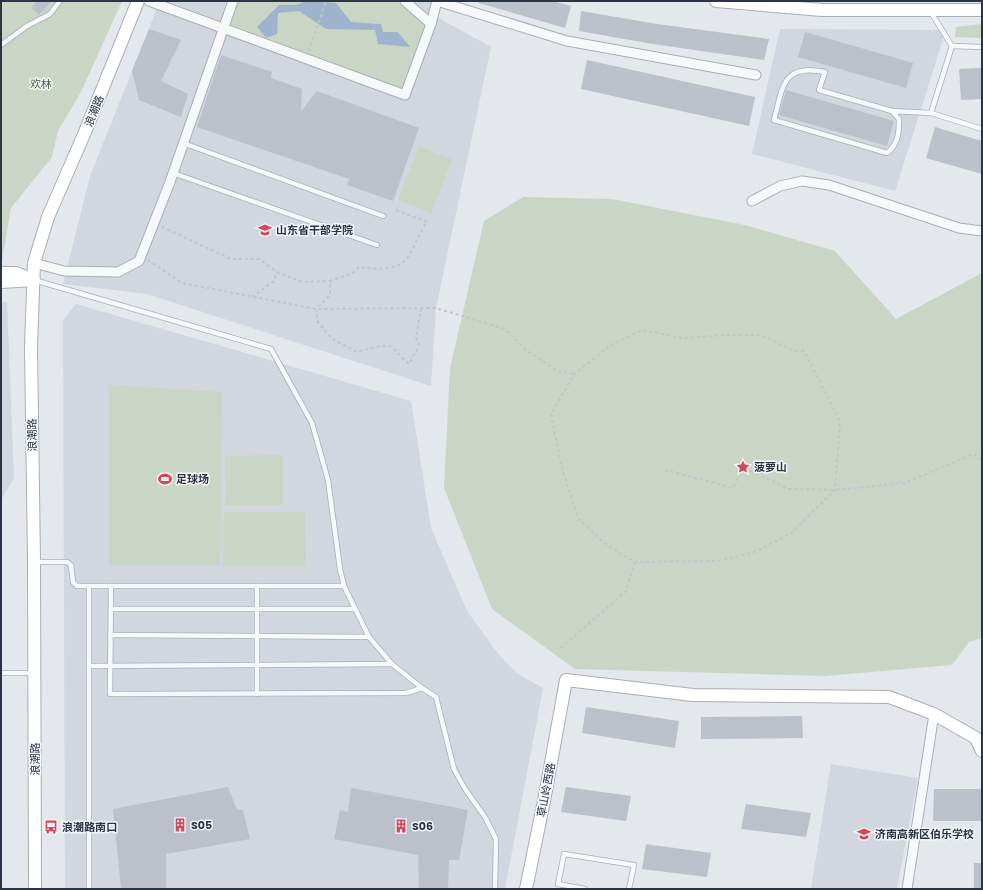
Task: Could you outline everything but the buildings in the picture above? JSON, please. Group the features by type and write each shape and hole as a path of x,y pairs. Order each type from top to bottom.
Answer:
{"street":[{"name":"浪潮路","path":"35,889 34,562 30,346 34,263 48,217 85,132 138,1"},
{"path":"150,1 405,95 432,24 437,1 567,41 756,75"},
{"path":"34,263 64,271 118,272 139,261 173,173 222,28 233,1"},
{"path":"406,1 432,24"},
{"path":"716,1 822,10 982,10"},
{"path":"752,201 780,186 802,181 829,185 959,228 982,231"},
{"path":"1,273 16,273 34,280"},
{"path":"1,282 34,280"},
{"name":"草山岭西路","path":"526,889 566,680 693,695 889,697 934,714"},
{"path":"908,889 934,714 979,736 982,751"}],"lane":[{"path":"1,45 27,26 50,14 60,1"},
{"path":"929,10 952,46 931,113"},
{"path":"952,46 982,47"},
{"path":"892,111 899,120 899,136 894,148 887,153 774,120 784,81 793,74 809,69 825,72 820,90 892,111 931,113 982,129"},
{"path":"183,143 383,216"},
{"path":"173,173 377,245"},
{"path":"34,280 271,349 312,423 328,480 340,569 344,586 369,637 392,664 422,688 436,697 454,768 465,789 485,817 496,839 495,889"},
{"path":"34,562 67,562 71,565 73,582 77,586 88,587 344,586"},
{"path":"111,586 110,694 406,693 422,688"},
{"path":"257,586 257,694"},
{"path":"88,587 89,889"},
{"path":"111,609 354,609"},
{"path":"111,635 369,637"},
{"path":"89,666 392,664"},
{"path":"1,673 35,673"},
{"path":"585,889 558,884 564,854 634,865 630,889"}],"path":[{"path":"306,58 326,1"},
{"path":"154,223 232,260 259,260 277,272 302,282 330,281 353,273 359,267 380,270 398,264 408,258 419,233 427,222 396,210"},
{"path":"139,261 150,260 182,283 251,298 316,309 436,308 505,330 526,350 557,371 574,374"},
{"path":"251,298 274,281 277,272"},
{"path":"316,309 330,295 330,281"},
{"path":"316,309 318,322 331,338 357,352 380,346 390,346 409,364 419,346 416,338 421,308"},
{"path":"642,330 683,338 727,335 761,335 794,351 804,351 840,422 835,490 791,533 755,552 717,561 635,562 604,543 578,518 561,465 551,414 574,374 611,345 642,330"},
{"path":"665,470 733,488 743,466 788,489 835,490 904,483 974,454 982,461"},
{"path":"561,648 626,591 635,562"}],"shaded area":[{"name":"山东省干部学院","path":"160,1 437,1 435,16 491,47 436,308 431,386 147,294 63,284 90,176"},
{"path":"780,29 946,30 895,191 752,154"},
{"path":"1,302 7,302 14,478 1,500"},
{"path":"76,304 411,401 431,528 467,611 496,651 516,673 543,688 505,889 65,889 63,320"},
{"name":"济南高新区伯乐学校","path":"831,764 918,778 897,889 811,889"}],"green space":[{"name":"欢林","path":"1,1 122,1 81,92 58,131 52,157 11,208 1,266"},
{"path":"238,1 397,1 425,25 402,89 228,24"},
{"path":"982,24 982,38 955,37 956,27"},
{"path":"419,146 452,159 431,213 398,200"},
{"path":"523,197 612,199 745,225 835,251 896,319 980,274 982,275 982,638 969,642 952,665 825,676 575,669 492,609 444,488 450,368 484,221"},
{"name":"足球场","path":"109,385 222,392 220,566 109,565"},
{"path":"283,455 283,505 226,505 225,456"},
{"path":"224,512 305,512 306,567 223,567"}],"water":[{"path":"306,1 336,3 351,22 381,24 383,32 398,32 410,47 378,44 375,30 326,29 299,11 278,13 277,34 266,38 257,27 279,5 296,5"}],"place":[{"name":"山东省干部学院","path":"265,230"},
{"name":"菠萝山","path":"743,467"},
{"name":"足球场","path":"165,479"},
{"name":"S05","path":"180,825"},
{"name":"S06","path":"401,826"},
{"name":"浪潮路南口","path":"51,827"},
{"name":"济南高新区伯乐学校","path":"864,834"}]}
